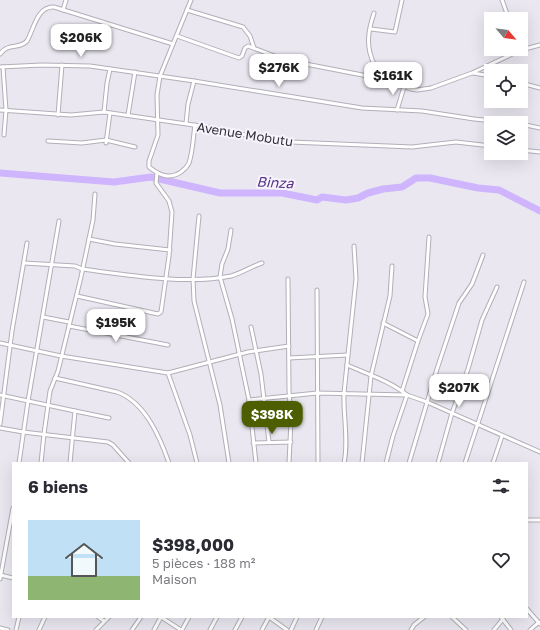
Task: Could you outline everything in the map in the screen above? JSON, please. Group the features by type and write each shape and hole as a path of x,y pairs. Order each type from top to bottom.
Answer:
{"street":[{"path":"63,10 66,0"},
{"path":"191,0 160,76 158,89 158,135 149,167 157,174 169,177 178,174 186,168 189,161 195,126"},
{"path":"371,29 395,32 402,0"},
{"path":"502,0 506,12"},
{"path":"0,54 7,47 22,45 27,41 38,17 46,7 54,7 173,44"},
{"path":"187,10 243,27 250,36 254,48"},
{"path":"374,13 370,26 371,29 368,34 369,49 375,66 382,74 383,79"},
{"path":"176,36 239,58 242,56 246,47 254,48 285,60 383,79 417,90 431,88 472,73 506,56"},
{"path":"528,47 540,45"},
{"path":"58,115 62,65"},
{"path":"4,135 6,110 1,67 62,65 90,66 135,72 352,107 422,111 484,120"},
{"path":"104,112 106,82 110,69"},
{"path":"128,115 135,72"},
{"path":"472,73 484,75"},
{"path":"186,123 188,104 194,81"},
{"path":"528,85 540,88"},
{"path":"397,110 404,87"},
{"name":"Avenue Mobutu","path":"0,110 58,115 110,112 186,123 259,138 291,142 412,147 456,142 484,145"},
{"path":"106,141 110,112"},
{"path":"528,125 540,128"},
{"path":"48,141 82,143 106,141 135,148"},
{"path":"528,151 540,152"},
{"path":"76,296 159,314 162,310 165,278 170,250 172,218 171,206 167,197 156,183 157,174"},
{"path":"41,462 52,384 61,356 89,239 93,220 95,194"},
{"path":"199,216 192,287 220,405 229,462"},
{"path":"19,462 28,401 59,221"},
{"path":"231,230 228,249 222,264 220,277 232,319 249,400 256,462"},
{"path":"402,391 428,314 426,297 429,237"},
{"path":"89,239 115,244 170,250"},
{"path":"0,424 10,344 27,244"},
{"path":"344,462 344,393 356,279 354,246"},
{"path":"409,462 459,303 472,284 483,254"},
{"path":"24,263 75,266 82,269 136,276 193,279 238,274 250,267 262,263"},
{"path":"362,462 371,376 391,290 392,266"},
{"path":"288,279 291,442 289,462"},
{"path":"465,462 524,282"},
{"path":"438,462 452,413 468,369 482,320 497,287"},
{"path":"317,290 318,462"},
{"path":"43,317 168,345"},
{"path":"383,323 418,340"},
{"path":"250,327 257,351 269,442"},
{"path":"0,343 61,356 168,373 240,354 289,346"},
{"path":"289,358 348,355"},
{"path":"347,365 402,391 407,395"},
{"path":"168,373 190,435 197,462"},
{"path":"55,378 117,392 132,399 157,433 169,462"},
{"path":"249,400 317,393 407,395 427,402 540,452"},
{"path":"0,395 109,418"},
{"path":"386,462 407,395"},
{"path":"70,462 76,410"},
{"path":"0,428 108,442 113,445 128,462"},
{"path":"493,462 502,436"},
{"path":"254,443 291,442"},
{"path":"12,513 0,577 12,578"},
{"path":"528,520 540,520"},
{"path":"528,610 539,623 530,630"},
{"path":"16,630 19,618"},
{"path":"39,630 45,618"},
{"path":"100,618 104,621"},
{"path":"96,630 108,618"},
{"path":"132,630 140,618"},
{"path":"154,630 160,618"},
{"path":"163,618 182,630 188,618"},
{"path":"210,630 216,618"},
{"path":"235,630 241,618"},
{"path":"262,630 268,618"},
{"path":"270,618 287,630"},
{"path":"291,630 297,618"},
{"path":"316,630 322,618"},
{"path":"411,630 423,618"},
{"path":"453,618 466,630"},
{"path":"494,630 502,618 511,630"},
{"path":"0,628 8,630"}],"waterway":[{"name":"Binza","path":"0,173 114,182 151,177 220,193 282,193 317,200 322,197 346,200 358,198 368,193 383,189 402,187 416,178 430,178 478,188 499,190 540,211"}]}
